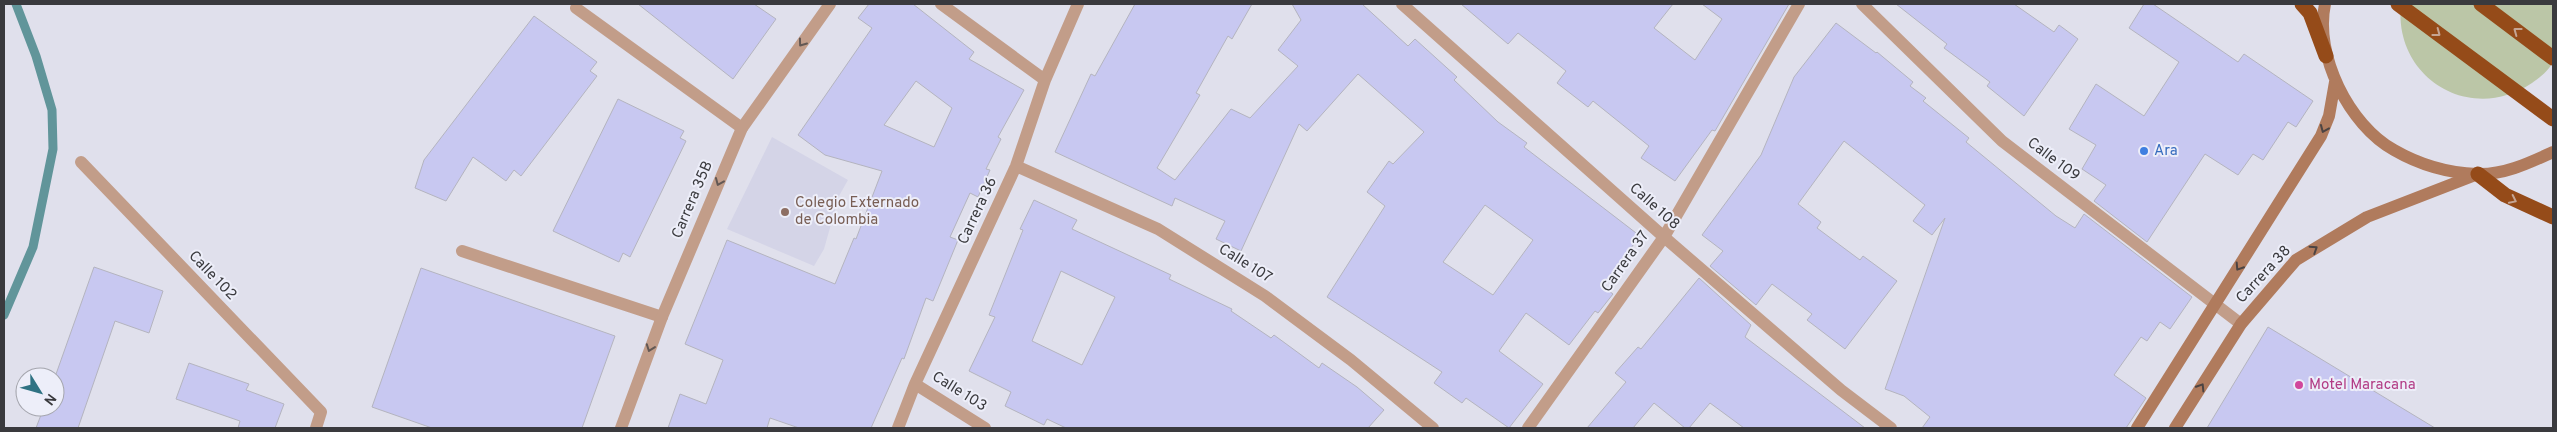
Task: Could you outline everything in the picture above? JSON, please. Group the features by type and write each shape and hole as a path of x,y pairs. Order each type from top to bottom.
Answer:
{"highway":[{"path":"2302,4 2310,13 2326,56"},
{"path":"2398,4 2553,119"},
{"path":"2481,4 2553,58"},
{"path":"2478,174 2505,195 2553,217"}],"main road":[{"path":"2324,4 2322,14 2326,56 2335,82 2359,120 2392,150 2434,168 2478,174 2518,168 2553,152"},
{"name":"Carrera 38","path":"2137,428 2321,136 2329,116 2335,82"},
{"name":"Carrera 38","path":"2175,428 2241,324 2296,260 2367,217 2478,174"}],"street":[{"name":"Carrera 35B","path":"620,428 662,317 742,128 830,4"},
{"path":"941,4 1045,80"},
{"name":"Carrera 36","path":"898,428 915,384 1016,166 1045,80 1078,4"},
{"name":"Calle 108","path":"1402,4 1664,238 1841,390 1891,428"},
{"name":"Carrera 37","path":"1528,428 1664,238 1799,4"},
{"name":"Calle 109","path":"1862,4 2002,141 2241,324"},
{"path":"576,8 742,128"},
{"name":"Calle 102","path":"81,162 321,412 316,428"},
{"name":"Calle 107","path":"1016,166 1158,229 1208,260 1265,296 1335,348 1433,428"},
{"path":"462,251 662,317"},
{"name":"Calle 103","path":"915,384 985,428"}],"shaded area":[{"name":"Colegio Externado de Colombia","path":"772,137 848,180 839,196 824,249 814,266 727,229"}],"green space":[{"path":"2401,4 2553,4 2554,56 2552,64 2538,79 2508,95 2484,99 2461,96 2440,87 2423,72 2409,53 2402,30"}],"building":[{"path":"638,4 754,4 776,19 733,79"},
{"path":"869,4 913,4 974,52 969,59 1024,90 998,137 1001,139 986,169 990,170 978,197 970,193 950,237 958,240 933,301 926,298 904,359 902,358 871,428 799,428 770,418 767,428 668,428 680,394 706,404 723,360 685,344 727,240 835,284 854,238 856,239 882,171 825,155 798,135 872,28 858,18","holes":["916,81 952,108 934,147 884,125"]},
{"path":"1135,4 1252,4 1232,39 1228,36 1196,93 1200,95 1157,168 1175,180 1231,109 1250,118 1298,66 1278,50 1301,20 1292,4 1362,4 1408,46 1415,39 1457,77 1454,80 1498,122 1527,143 1524,147 1640,236 1602,286 1613,294 1598,313 1595,311 1569,345 1526,313 1499,351 1543,384 1509,428 1466,398 1462,403 1434,383 1442,372 1327,297 1385,206 1367,192 1389,161 1393,164 1424,132 1358,74 1307,131 1299,124 1241,251 1216,239 1225,221 1175,198 1172,206 1055,152 1091,74 1095,76","holes":["1485,205 1533,240 1493,295 1443,262"]},
{"path":"1461,4 1673,4 1654,28 1695,60 1722,19 1702,4 1789,4 1715,131 1712,130 1675,181 1641,158 1649,146 1593,101 1588,107 1557,83 1566,71 1518,33 1508,44"},
{"path":"1896,4 2014,4 2054,32 2059,25 2078,39 2024,116 1987,86 1990,82 1944,48 1947,44"},
{"path":"2144,4 2153,4 2238,62 2244,54 2313,101 2296,127 2288,122 2263,160 2253,154 2238,175 2205,154 2147,242 2094,201 2106,185 2082,169 2096,145 2069,129 2096,84 2144,116 2179,62 2129,28"},
{"path":"534,16 597,62 590,71 597,76 521,176 514,170 506,181 473,157 446,201 415,188 424,160"},
{"path":"1836,23 1877,52 1913,82 1910,86 1926,98 1923,101 1969,138 1966,142 2056,216 2075,228 2084,214 2192,297 2170,329 2160,322 2147,341 2141,337 2114,375 2146,398 2126,428 1922,428 1930,417 1904,396 1885,389 1945,218 1932,235 1913,221 1925,205 1844,141 1798,204 1821,222 1817,228 1860,260 1863,256 1897,281 1845,349 1807,320 1812,314 1772,284 1756,305 1710,266 1723,251 1702,235 1761,155 1794,77"},
{"path":"618,99 684,131 680,138 686,141 630,257 623,253 619,262 553,231"},
{"path":"1034,200 1077,220 1072,229 1171,275 1169,279 1232,309 1231,311 1271,338 1274,335 1319,368 1322,363 1357,387 1384,410 1368,428 1066,428 1047,419 1044,425 1005,406 1011,392 969,371 995,317 989,315 1023,230 1020,229","holes":["1061,271 1115,297 1082,365 1032,341"]},
{"path":"94,267 163,291 149,333 115,321 78,428 36,428 40,417 65,417 65,367 59,367"},
{"path":"421,268 615,336 582,428 432,428 372,407"},
{"path":"1699,278 1751,325 1745,337 1865,428 1744,428 1710,403 1689,428 1685,428 1654,403 1633,428 1587,428 1626,382 1615,373 1638,347 1641,349"},
{"name":"Motel Maracana","path":"2268,327 2435,428 2207,428"},
{"path":"189,363 249,384 246,390 284,404 275,428 238,428 240,421 176,399"}],"waterway":[{"path":"4,315 33,247 53,149 52,110 36,56 16,4"}],"place":[{"name":"Ara","path":"2144,151"},
{"name":"Colegio Externado de Colombia","path":"785,212"},
{"name":"Motel Maracana","path":"2299,385"}]}
